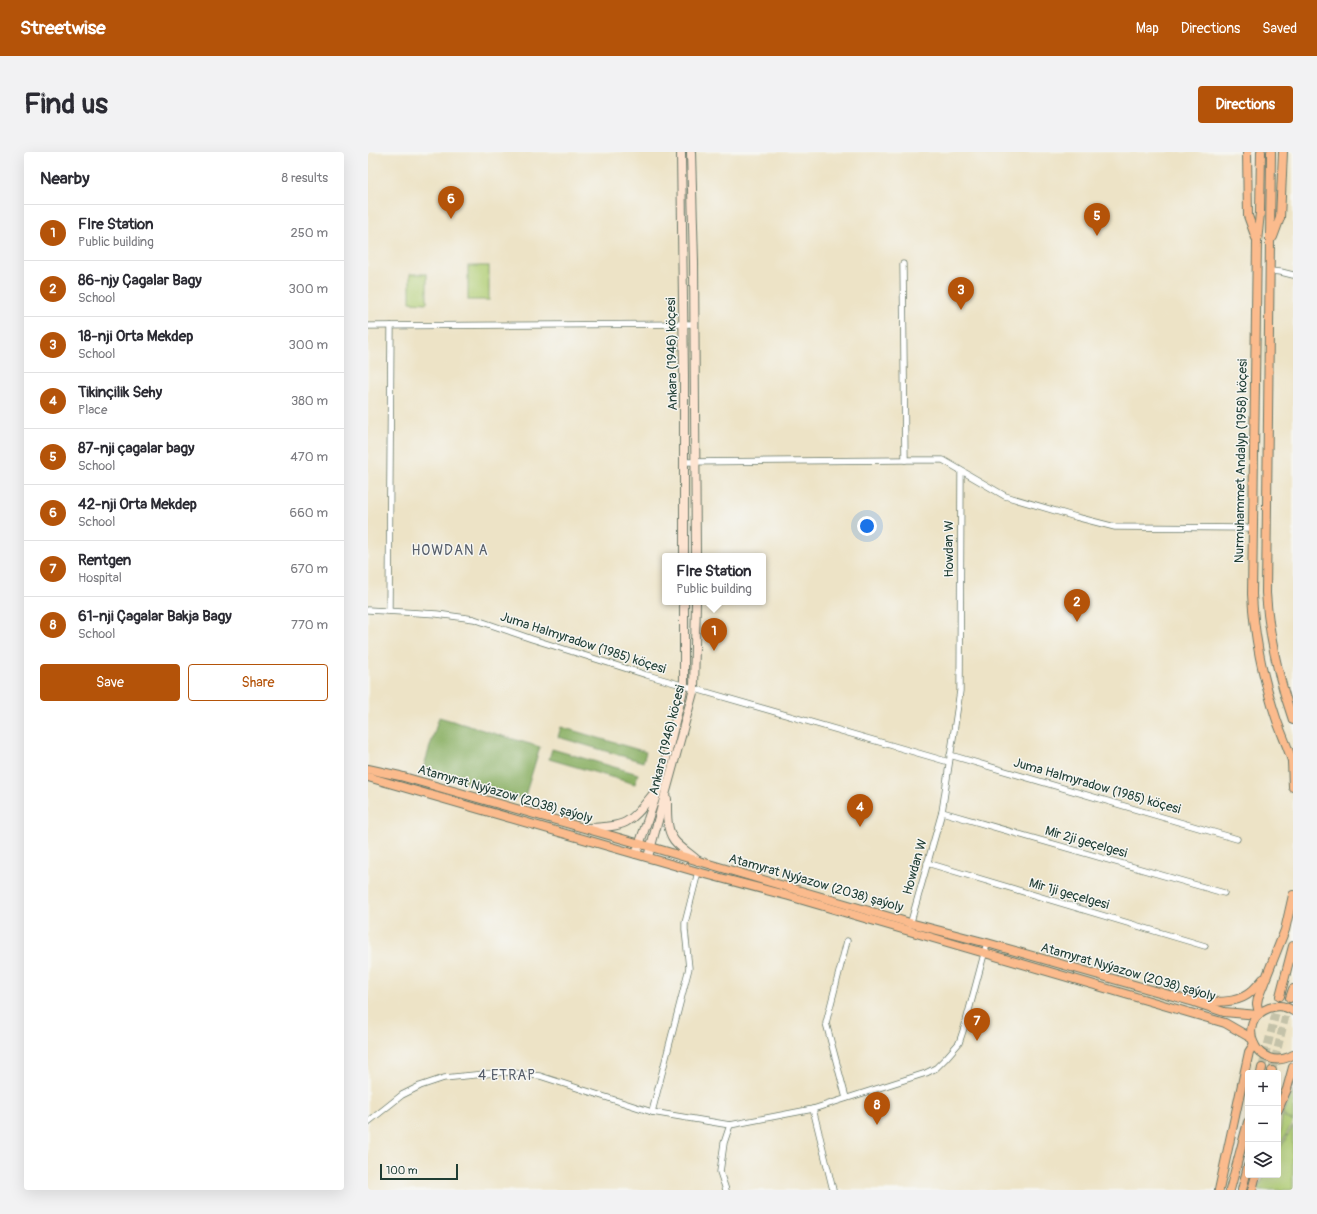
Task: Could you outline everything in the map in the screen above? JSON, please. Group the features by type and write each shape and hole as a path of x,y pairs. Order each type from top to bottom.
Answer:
{"main road":[{"name":"Ankara (1946) köçesi","path":"681,152 684,324 684,553"},
{"name":"Ankara (1946) köçesi","path":"691,152 695,324 696,553"},
{"path":"1247,152 1248,216 1257,242"},
{"name":"Nurmuhammet Andalyp (1958) köçesi","path":"1261,152 1260,213 1257,242 1252,594 1254,625 1262,672 1292,763 1293,787"},
{"name":"Nurmuhammet Andalyp (1958) köçesi","path":"1271,152 1266,593 1273,652 1281,684 1293,720"},
{"path":"1271,241 1280,218 1283,152"},
{"name":"Ankara (1946) köçesi","path":"648,857 684,686 684,605"},
{"name":"Ankara (1946) köçesi","path":"636,854 663,789 694,689 696,605"},
{"name":"Atamyrat Nyýazow (2038) şaýoly","path":"368,769 400,776 651,847 909,927 985,953 1225,1023 1252,1041 1262,1054 1272,1059 1283,1059 1293,1055"},
{"name":"Atamyrat Nyýazow (2038) şaýoly","path":"368,777 698,872 909,927 987,943 1194,1002 1224,1012 1259,1014"},
{"path":"585,828 613,827 627,822 663,789"},
{"path":"663,789 669,829 673,839 701,862"},
{"path":"1259,1014 1258,998 1285,930 1293,895"},
{"path":"1280,996 1293,946"},
{"path":"1194,1002 1225,1002 1240,998 1252,991 1266,975"},
{"path":"1290,998 1293,989"},
{"path":"1219,1190 1250,1052 1252,1025 1259,1014 1265,1010 1277,1006 1293,1011"},
{"path":"1280,1106 1293,1068"},
{"path":"1287,1088 1293,1080"},
{"path":"1230,1190 1245,1133"},
{"path":"1242,1190 1245,1178"},
{"path":"1252,1190 1255,1178"}],"street":[{"path":"903,264 905,460"},
{"path":"1270,271 1293,275"},
{"path":"368,326 695,324"},
{"path":"389,610 391,326"},
{"path":"685,462 943,460 961,472 1005,496 1115,527 1252,528"},
{"name":"Howdan W","path":"909,927 942,812 960,691 961,472"},
{"name":"Juma Halmyradow (1985) köçesi","path":"368,610 389,610 437,614 474,619 572,652 684,686 949,762"},
{"name":"Juma Halmyradow (1985) köçesi","path":"950,755 1237,839"},
{"name":"Mir 2ji geçelgesi","path":"942,812 1224,893"},
{"name":"Mir 1ji geçelgesi","path":"927,863 1205,946"},
{"path":"652,1112 689,968 685,923 698,872"},
{"path":"846,1098 826,1023 847,941"},
{"path":"368,1122 402,1095 437,1080 505,1072 540,1076 652,1112 730,1125 814,1109 926,1073 936,1068 959,1043 987,943"},
{"path":"814,1109 833,1190"},
{"path":"726,1190 720,1172 724,1143 730,1125"}],"green space":[{"path":"468,266 489,266 489,300 468,300"},
{"path":"410,274 427,274 427,303 410,302"},
{"path":"439,717 540,747 524,799 423,769"},
{"path":"561,727 646,752 643,762 558,737"},
{"path":"552,749 638,774 635,784 549,759"},
{"path":"1293,1091 1293,1121 1282,1114"},
{"path":"1282,1116 1293,1122 1281,1144 1281,1142"},
{"path":"1293,1126 1293,1190 1257,1190 1263,1178 1281,1178 1281,1147"}],"tunnel":[{"path":"1262,1068 1280,996"},
{"path":"1272,1070 1290,998"}],"place":[{"name":"42-nji Orta Mekdep","path":"451,219"},
{"name":"87-nji çagalar bagy","path":"1097,236"},
{"name":"18-nji Orta Mekdep","path":"961,310"},
{"name":"86-njy Çagalar Bagy","path":"1077,622"},
{"name":"FIre Station","path":"714,651"},
{"name":"Tikinçilik Sehy","path":"860,827"},
{"name":"Rentgen","path":"977,1041"},
{"name":"61-nji Çagalar Bakja Bagy","path":"877,1125"}],"district":[{"name":"HOWDAN A","path":"450,550"},
{"name":"4 ETRAP","path":"507,1075"}]}
